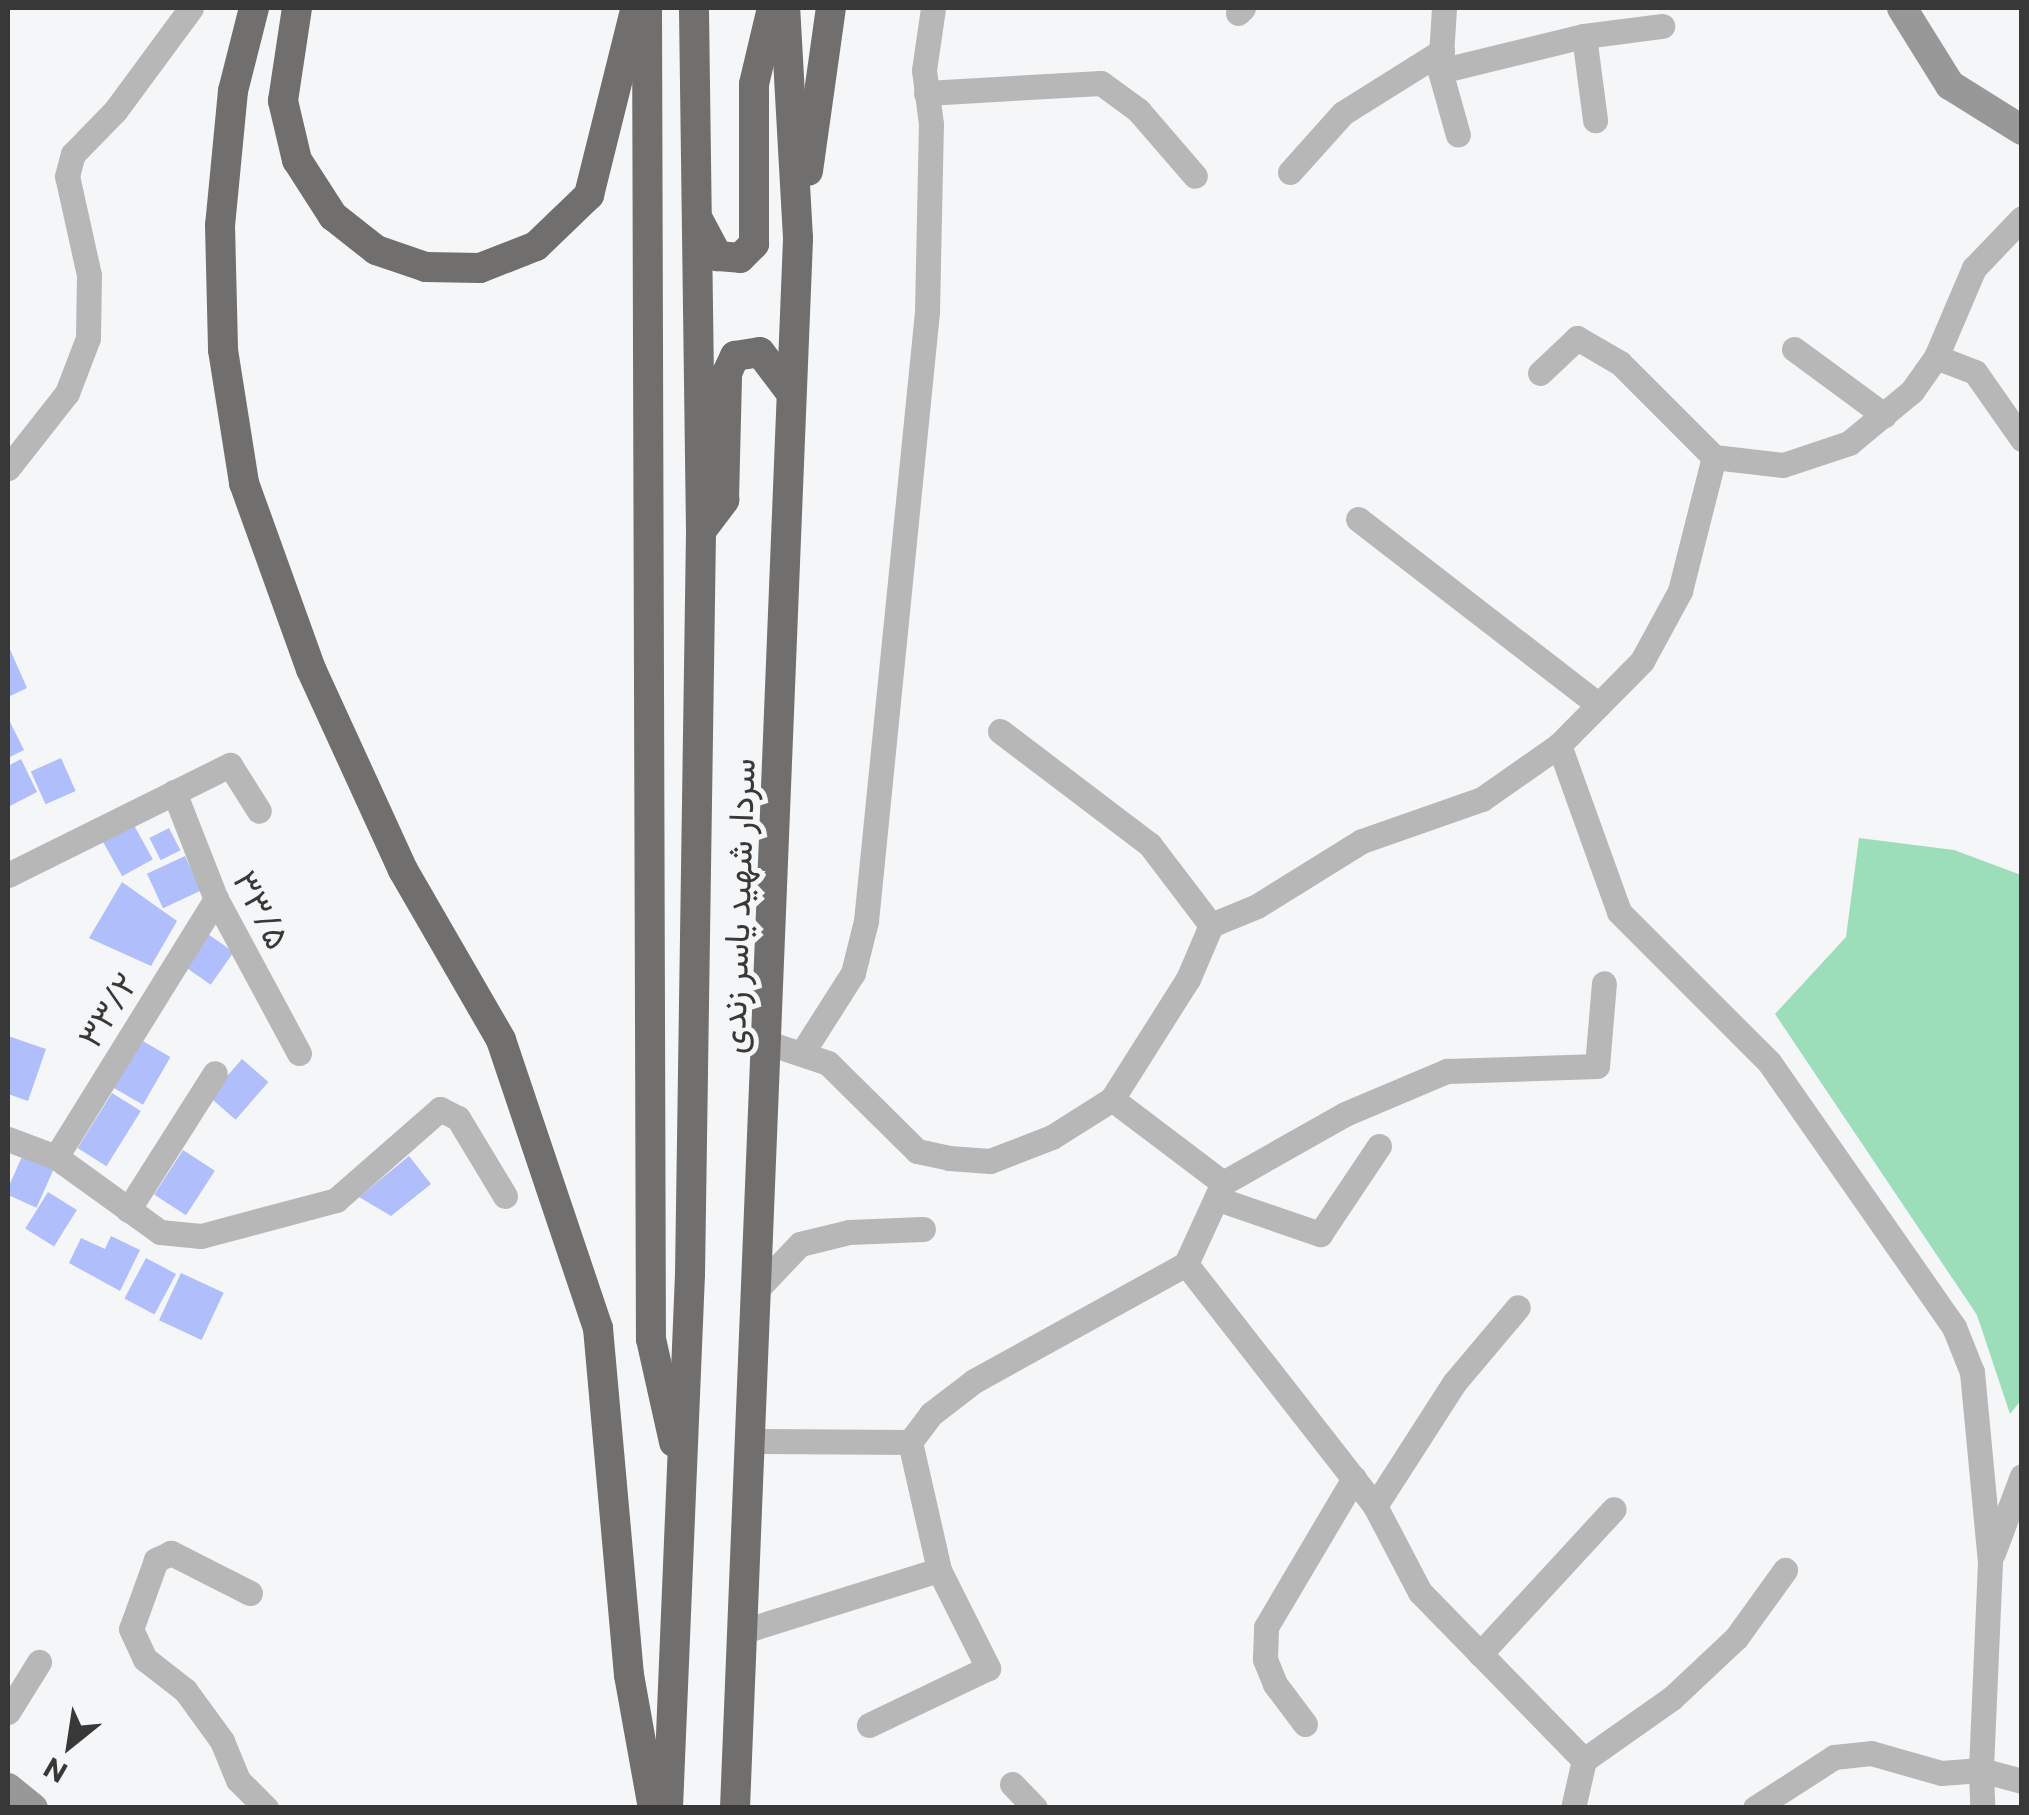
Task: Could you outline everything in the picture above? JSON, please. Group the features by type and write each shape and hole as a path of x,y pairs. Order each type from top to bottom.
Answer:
{"highway":[{"path":"254,8 233,91 220,225 224,350 244,483 311,669 404,870 502,1040 598,1328 628,1675 652,1808"},
{"path":"296,8 282,101 297,160 334,216 376,250 426,267 480,268 536,246 589,195 636,8"},
{"path":"647,8 650,1319 684,1483"},
{"name":"سردار شهید یاسر زندی","path":"668,1808 684,1483 701,532 693,204 694,8"},
{"path":"693,204 708,248 728,260 749,251 754,84 772,8"},
{"name":"سردار شهید یاسر زندی","path":"736,1808 747,1630 749,1441 768,1043 788,390 798,238 785,8"},
{"path":"798,238 831,8"},
{"path":"701,532 724,500 727,372 735,356 760,352 788,390"}],"street":[{"path":"8,468 66,393 88,338 89,275 67,176 73,154 115,111 191,8"},
{"path":"802,1053 853,974 866,922 927,312 931,124 926,93 933,8"},
{"path":"1444,8 1441,61 1458,135"},
{"path":"1902,8 1950,85 2022,130"},
{"path":"1290,172 1343,113 1441,61 1662,26"},
{"path":"1584,36 1594,120"},
{"path":"926,93 1101,83 1138,110 1195,176"},
{"path":"1540,372 1577,338 1620,363 1714,457 1783,465 1849,443 1884,415 1936,357 1974,268 2022,218"},
{"path":"1794,350 1884,415"},
{"path":"1936,357 1974,372 2022,439"},
{"path":"768,1043 828,1064 917,1151 949,1158 990,1161 1052,1137 1112,1100 1188,978 1210,925 1257,906 1362,841 1482,799 1559,745 1642,661 1680,591 1714,457"},
{"path":"1358,518 1599,705"},
{"path":"1000,730 1150,844 1210,925"},
{"path":"1559,745 1619,912 1769,1062 1954,1326 1972,1372 1990,1562 1982,1808"},
{"path":"8,875 230,765 259,811"},
{"name":"۳۳/۵","path":"174,792 216,898 299,1054"},
{"name":"۳۳/۲","path":"56,1157 216,898"},
{"path":"869,1725 988,1668 939,1570 910,1442 931,1414 974,1381 1186,1264 1222,1191 1345,1114 1448,1071 1597,1066 1604,984"},
{"path":"128,1210 216,1073"},
{"path":"1112,1100 1222,1191 1320,1234 1379,1146"},
{"path":"8,1138 56,1157 160,1232 201,1236 336,1200 440,1109 458,1118 505,1196"},
{"path":"756,1289 800,1244 849,1232 923,1229"},
{"path":"1186,1264 1375,1506 1420,1592 1584,1760"},
{"path":"1375,1506 1454,1383 1518,1307"},
{"path":"749,1441 910,1442"},
{"path":"1990,1562 2022,1476"},
{"path":"1305,1724 1275,1684 1265,1659 1266,1627 1354,1478"},
{"path":"1480,1654 1614,1509"},
{"path":"250,1593 172,1553 156,1560 131,1630 145,1659 185,1690 222,1742 238,1780 266,1808"},
{"path":"747,1630 939,1570"},
{"path":"1574,1808 1584,1760 1672,1698 1736,1638 1786,1570"},
{"path":"8,1712 39,1662"},
{"path":"1756,1808 1834,1756 1870,1752 1940,1773 1981,1770 2022,1781"},
{"path":"1012,1784 1035,1808"},
{"path":"8,1788 33,1808"}],"green space":[{"path":"1859,838 1954,850 2021,875 2022,1399 2010,1414 1977,1315 1775,1014 1846,937"}],"building":[{"path":"8,645 27,688 8,697"},
{"path":"8,718 24,750 8,758"},
{"path":"61,758 76,791 45,804 31,771"},
{"path":"21,759 37,792 8,807 8,766"},
{"path":"131,820 153,859 122,876 100,837"},
{"path":"169,828 180,850 161,860 149,838"},
{"path":"185,856 201,890 163,908 147,874"},
{"path":"122,882 177,921 151,966 89,938"},
{"path":"205,932 234,952 211,985 182,965"},
{"path":"8,1036 46,1049 28,1101 8,1094"},
{"path":"141,1040 170,1057 143,1105 113,1088"},
{"path":"242,1059 268,1082 236,1120 209,1097"},
{"path":"112,1093 141,1111 106,1166 78,1148"},
{"path":"25,1150 56,1164 37,1208 8,1195"},
{"path":"183,1150 215,1171 186,1215 154,1194"},
{"path":"409,1156 431,1184 391,1216 359,1197"},
{"path":"48,1192 77,1210 54,1246 25,1228"},
{"path":"111,1236 140,1250 120,1291 69,1263 81,1238 105,1249"},
{"path":"146,1258 176,1274 154,1315 124,1299"},
{"path":"181,1273 224,1293 202,1340 159,1320"}]}
